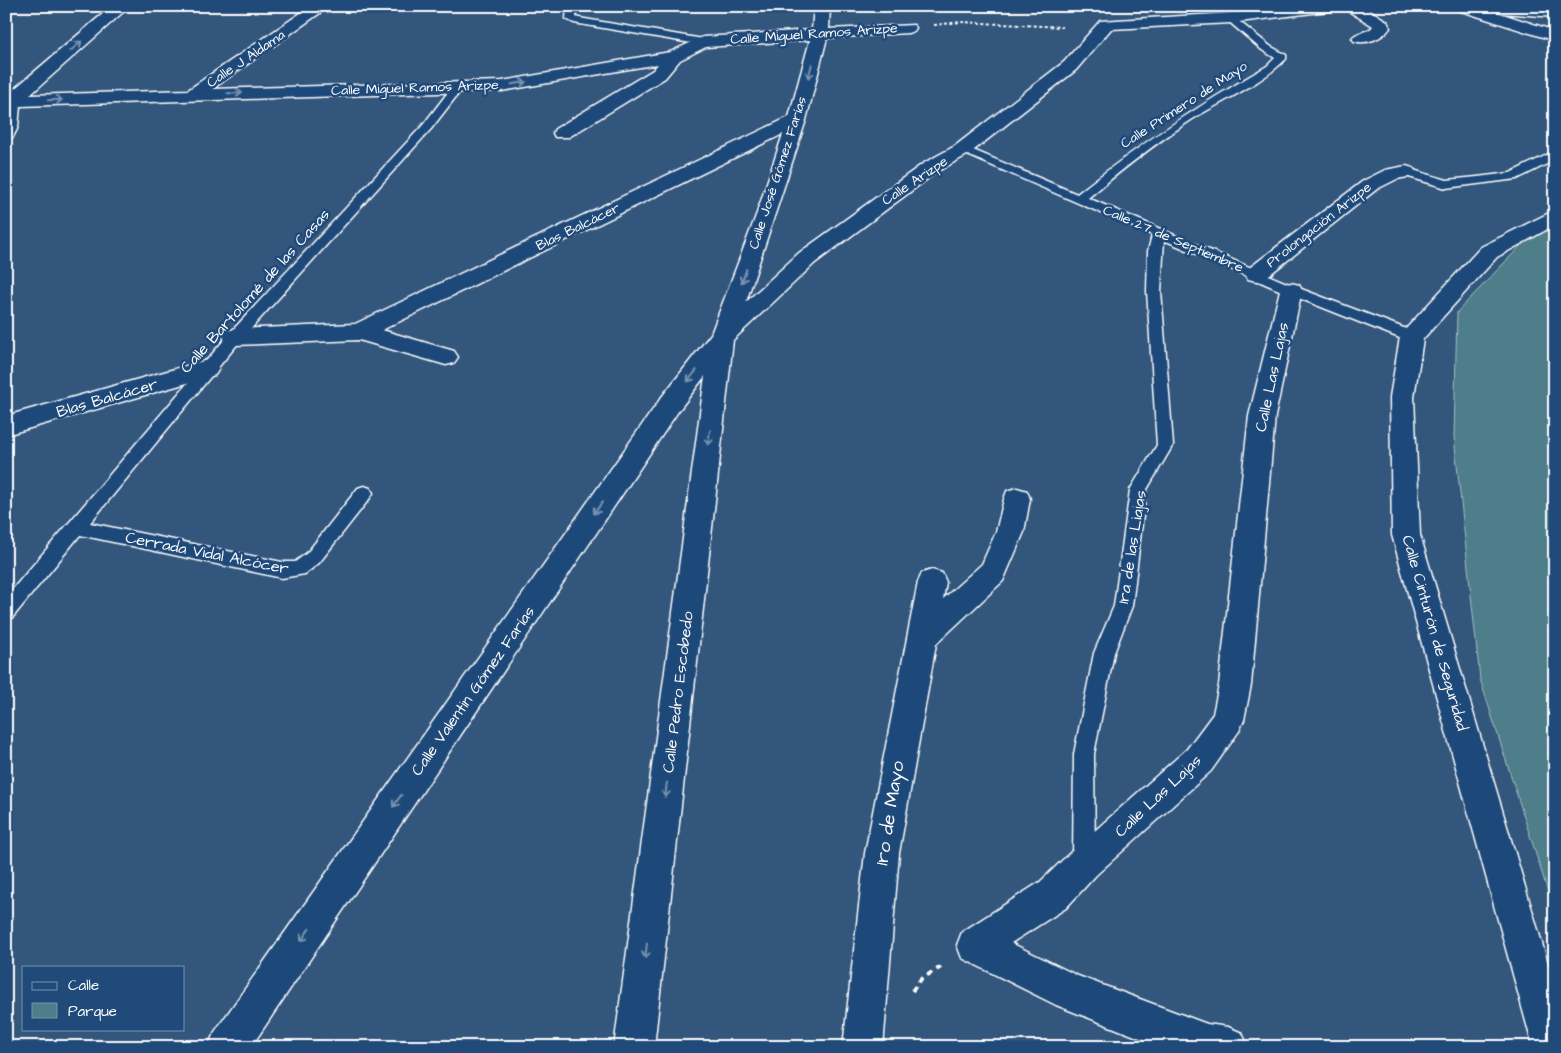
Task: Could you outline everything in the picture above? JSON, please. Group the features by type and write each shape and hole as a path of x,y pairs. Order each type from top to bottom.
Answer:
{"street":[{"path":"6,132 10,127 8,103 122,6"},
{"name":"Calle J Aldama","path":"194,94 322,6"},
{"name":"Calle José Gómez Farías","path":"722,337 767,213 797,120 820,34 822,6"},
{"path":"1104,20 1231,18 1339,6"},
{"path":"1351,6 1381,24 1382,28 1377,33 1360,38"},
{"path":"1460,6 1555,36"},
{"path":"1469,6 1555,12"},
{"name":"Calle Arizpe","path":"722,337 807,258 931,167 962,150 1070,66 1104,20"},
{"name":"Calle Miguel Ramos Arizpe","path":"8,103 194,94 456,89 502,86 674,56 703,42 754,36 908,28"},
{"path":"562,133 659,74 674,56"},
{"name":"Blas Balcácer","path":"359,332 797,120"},
{"name":"Prolongación Arizpe","path":"1256,274 1370,185 1392,174 1406,172"},
{"path":"1412,337 1489,252 1555,216"},
{"name":"Calle Las Lajas","path":"975,945 1053,895 1084,863 1199,760 1228,720 1235,685 1262,416 1291,290"},
{"name":"Blas Balcácer","path":"235,337 359,332 446,357"},
{"name":"Calle Valentin Gómez Farías","path":"228,1047 670,404 722,337"},
{"name":"Calle Pedro Escobedo","path":"634,1047 722,337"},
{"name":"Calle Cinturón de Seguridad","path":"1412,337 1402,397 1406,535 1553,1047"},
{"name":"Blas Balcácer","path":"6,426 207,369"},
{"path":"921,638 993,572 1010,532 1017,499"},
{"name":"1ro de Mayo","path":"863,1047 882,852 932,582"},
{"path":"975,945 1069,992 1207,1044 1228,1047"}],"lane":[{"path":"572,6 571,19 578,21 703,42"},
{"name":"Calle Primero de Mayo","path":"1079,199 1132,155 1193,114 1271,68 1282,57 1266,48 1231,18"},
{"name":"Calle Bartolomé de las Casas","path":"6,611 207,369 421,135 456,89"},
{"name":"Calle 27 de Septiembre","path":"962,150 1291,290 1412,337"},
{"name":"Prolongación Arizpe","path":"1406,172 1446,184 1477,182 1513,176 1555,155"},
{"name":"1ra de las Liajas","path":"1084,863 1086,744 1104,653 1124,606 1138,490 1165,445 1154,291 1159,233"},
{"name":"Cerrada Vidal Alcócer","path":"76,527 282,570 299,569 313,558 364,493"}],"path":[{"path":"908,28 961,22 1104,20"},
{"path":"909,994 922,979 975,945"}],"green space":[{"path":"1555,225 1555,914 1480,679 1454,437 1457,312 1531,235"}]}
